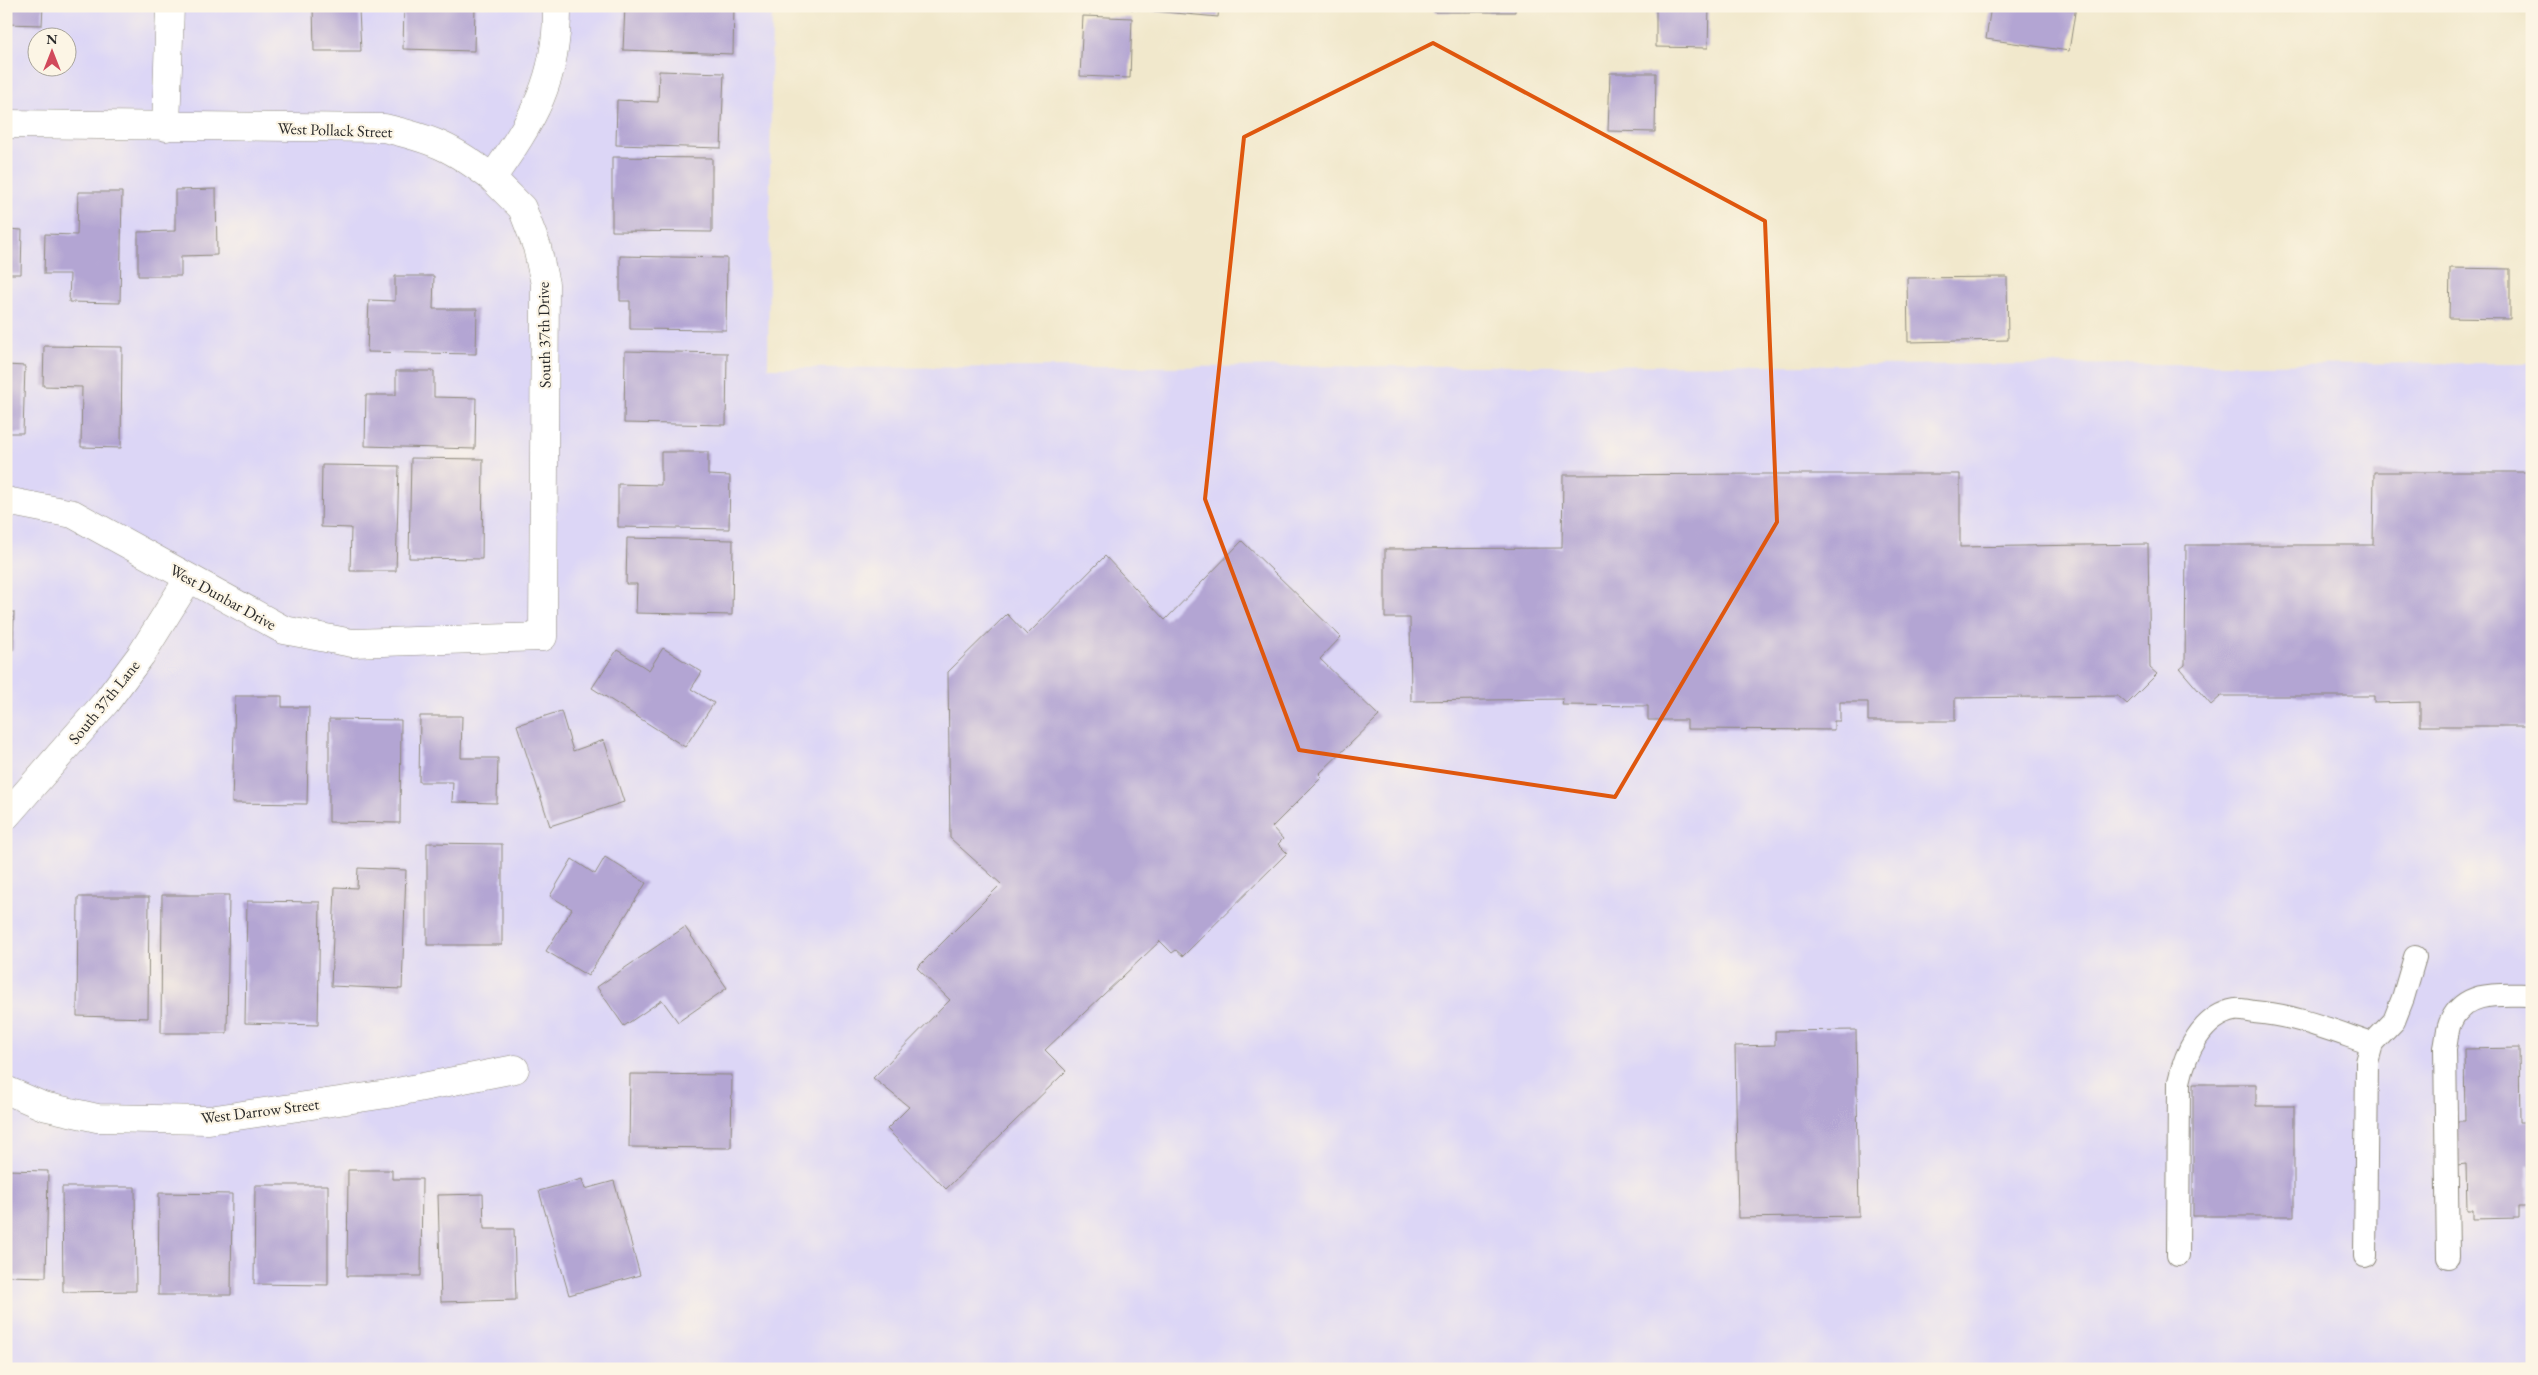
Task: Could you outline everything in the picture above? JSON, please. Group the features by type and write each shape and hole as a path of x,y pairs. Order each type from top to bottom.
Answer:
{"street":[{"path":"166,127 170,6"},
{"path":"492,178 525,130 550,76 557,33 557,6"},
{"name":"West Pollack Street","path":"6,124 384,128 426,138 463,155 492,178"},
{"name":"South 37th Drive","path":"492,178 522,208 536,248 545,284 544,637"},
{"name":"West Dunbar Drive","path":"6,501 73,514 284,630 352,643 544,637"},
{"name":"South 37th Lane","path":"6,816 106,702 141,655 189,578"},
{"name":"West Darrow Street","path":"6,1090 43,1106 97,1118 209,1120 386,1094 515,1068"}],"lane":[{"path":"2365,1256 2366,1062 2372,1044 2394,1021 2404,998 2415,957"},
{"path":"2448,1257 2445,1048 2451,1021 2465,1003 2485,995 2532,995"},
{"path":"2178,1255 2179,1082 2182,1064 2196,1039 2212,1020 2235,1010 2274,1014 2320,1026 2372,1044"}],"highlighted area":[{"path":"1433,43 1765,221 1777,522 1615,797 1299,750 1205,499 1244,137"}],"shaded area":[{"path":"6,6 772,6 768,368 2532,363 2532,1369 6,1369"}],"building":[{"path":"6,6 43,6 42,25 6,24"},
{"path":"313,6 391,6 391,9 359,10 361,51 314,51"},
{"path":"404,6 475,6 474,51 403,49"},
{"path":"625,6 734,6 733,54 623,50"},
{"path":"1131,6 1219,6 1218,17 1131,9"},
{"path":"1434,6 1515,6 1515,12 1434,12"},
{"path":"1656,6 1709,6 1708,48 1656,47"},
{"path":"1991,6 2076,6 2069,51 1986,39"},
{"path":"1083,16 1132,18 1130,78 1080,76"},
{"path":"659,71 724,73 721,148 616,145 617,100 658,102"},
{"path":"1610,73 1656,73 1655,132 1608,131"},
{"path":"612,157 712,158 712,232 612,231"},
{"path":"216,189 217,255 181,256 181,276 138,276 138,232 175,231 175,190"},
{"path":"78,192 122,192 120,303 69,302 70,274 44,274 45,234 77,235"},
{"path":"6,229 22,230 21,274 6,274"},
{"path":"620,256 727,258 726,330 630,329 630,301 620,301"},
{"path":"2450,268 2510,269 2510,319 2449,318"},
{"path":"395,276 434,276 433,309 477,309 476,354 367,352 369,300 395,301"},
{"path":"2007,277 2008,340 1908,342 1907,278"},
{"path":"44,346 122,347 121,448 81,447 82,387 43,386"},
{"path":"625,351 727,353 726,425 624,423"},
{"path":"6,365 25,366 23,433 6,433"},
{"path":"396,371 434,371 434,397 476,398 475,449 365,446 366,395 396,395"},
{"path":"661,452 708,452 708,475 730,476 729,529 618,527 618,484 661,485"},
{"path":"411,458 483,459 482,559 409,558"},
{"path":"322,465 399,466 396,571 350,571 351,528 321,527"},
{"path":"2374,472 2532,472 2532,726 2420,726 2420,702 2374,703 2374,696 2221,696 2211,705 2180,669 2185,665 2186,545 2373,545"},
{"path":"1960,474 1960,547 2148,544 2150,668 2157,674 2127,704 2118,696 1955,698 1955,721 1868,721 1868,702 1840,702 1840,721 1834,721 1834,730 1687,729 1687,720 1648,720 1648,706 1562,705 1563,699 1411,701 1410,618 1385,618 1385,549 1562,548 1563,475"},
{"path":"627,538 733,540 732,615 636,613 637,584 626,584"},
{"path":"1242,541 1341,637 1320,659 1379,716 1319,774 1322,777 1272,827 1283,839 1278,844 1287,853 1183,956 1176,950 1172,953 1160,941 1045,1050 1066,1071 946,1189 887,1129 909,1107 873,1078 950,1000 917,968 1001,884 950,838 948,672 1007,614 1027,635 1105,556 1165,620"},
{"path":"6,612 14,612 13,650 6,650"},
{"path":"663,648 702,672 691,689 714,703 685,747 592,688 617,650 649,670"},
{"path":"235,696 282,696 282,707 309,707 307,804 232,803"},
{"path":"561,711 573,751 604,740 624,802 550,826 517,725"},
{"path":"420,716 462,716 461,758 498,758 497,803 452,802 453,782 419,782"},
{"path":"329,719 401,720 400,823 329,822"},
{"path":"427,843 502,844 502,945 427,945"},
{"path":"605,857 646,883 588,976 546,951 572,909 550,896 572,859 595,874"},
{"path":"358,868 406,870 402,989 331,986 335,887 357,888"},
{"path":"162,895 229,895 227,1033 161,1033"},
{"path":"78,897 149,897 148,1018 77,1016"},
{"path":"247,901 320,902 318,1025 245,1023"},
{"path":"685,927 727,988 678,1022 662,1000 624,1026 597,987"},
{"path":"1856,1030 1859,1216 1738,1218 1735,1046 1775,1045 1775,1031"},
{"path":"2519,1048 2520,1122 2531,1122 2532,1165 2527,1165 2528,1207 2518,1207 2518,1218 2473,1219 2473,1210 2467,1210 2466,1164 2457,1165 2456,1121 2465,1121 2464,1049"},
{"path":"630,1074 732,1075 731,1148 629,1147"},
{"path":"2193,1084 2256,1084 2256,1106 2294,1106 2294,1216 2193,1216"},
{"path":"6,1170 48,1171 46,1277 6,1276"},
{"path":"348,1170 392,1170 392,1179 422,1179 421,1276 347,1276"},
{"path":"582,1179 585,1189 614,1181 640,1275 569,1295 539,1191"},
{"path":"255,1185 328,1185 328,1285 254,1284"},
{"path":"62,1187 135,1187 136,1291 63,1292"},
{"path":"159,1193 232,1194 231,1295 158,1295"},
{"path":"483,1194 484,1229 514,1229 516,1300 441,1302 438,1195"}]}
